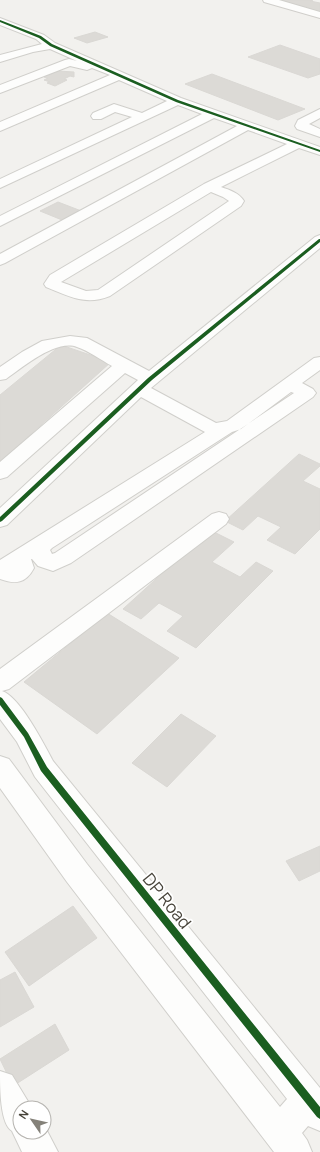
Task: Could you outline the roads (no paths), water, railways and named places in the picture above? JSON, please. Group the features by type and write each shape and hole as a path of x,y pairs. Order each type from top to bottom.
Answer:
{"street":[{"path":"268,0 320,15"},
{"path":"0,20 40,36 51,45 177,101 320,151"},
{"path":"0,60 31,49 51,45"},
{"path":"0,89 69,62 110,72"},
{"path":"0,117 110,72"},
{"path":"0,127 110,72"},
{"path":"28,78 47,85"},
{"path":"97,116 132,100"},
{"path":"0,184 177,101"},
{"path":"114,108 143,117"},
{"path":"320,113 302,123 301,126 320,133"},
{"path":"0,222 212,114"},
{"path":"0,260 246,126"},
{"path":"209,187 234,197 237,201 236,203 104,293 96,296 84,296 52,284 56,278 209,187 320,138"},
{"path":"0,520 145,384 320,240"},
{"path":"0,375 47,345 64,341 81,342 124,365 145,384 213,429 225,428 234,425 320,362"},
{"path":"0,473 124,365"},
{"path":"44,543 39,550 40,556 45,561 53,564 63,558 307,392 290,384"},
{"path":"19,557 44,543 225,428"},
{"path":"0,682 219,519"},
{"name":"DP Road","path":"0,700 26,735 44,769 314,1107"},
{"path":"44,769 4,781 288,1142 314,1107"},
{"path":"0,1087 12,1106"},
{"path":"34,1140 42,1152"}]}
